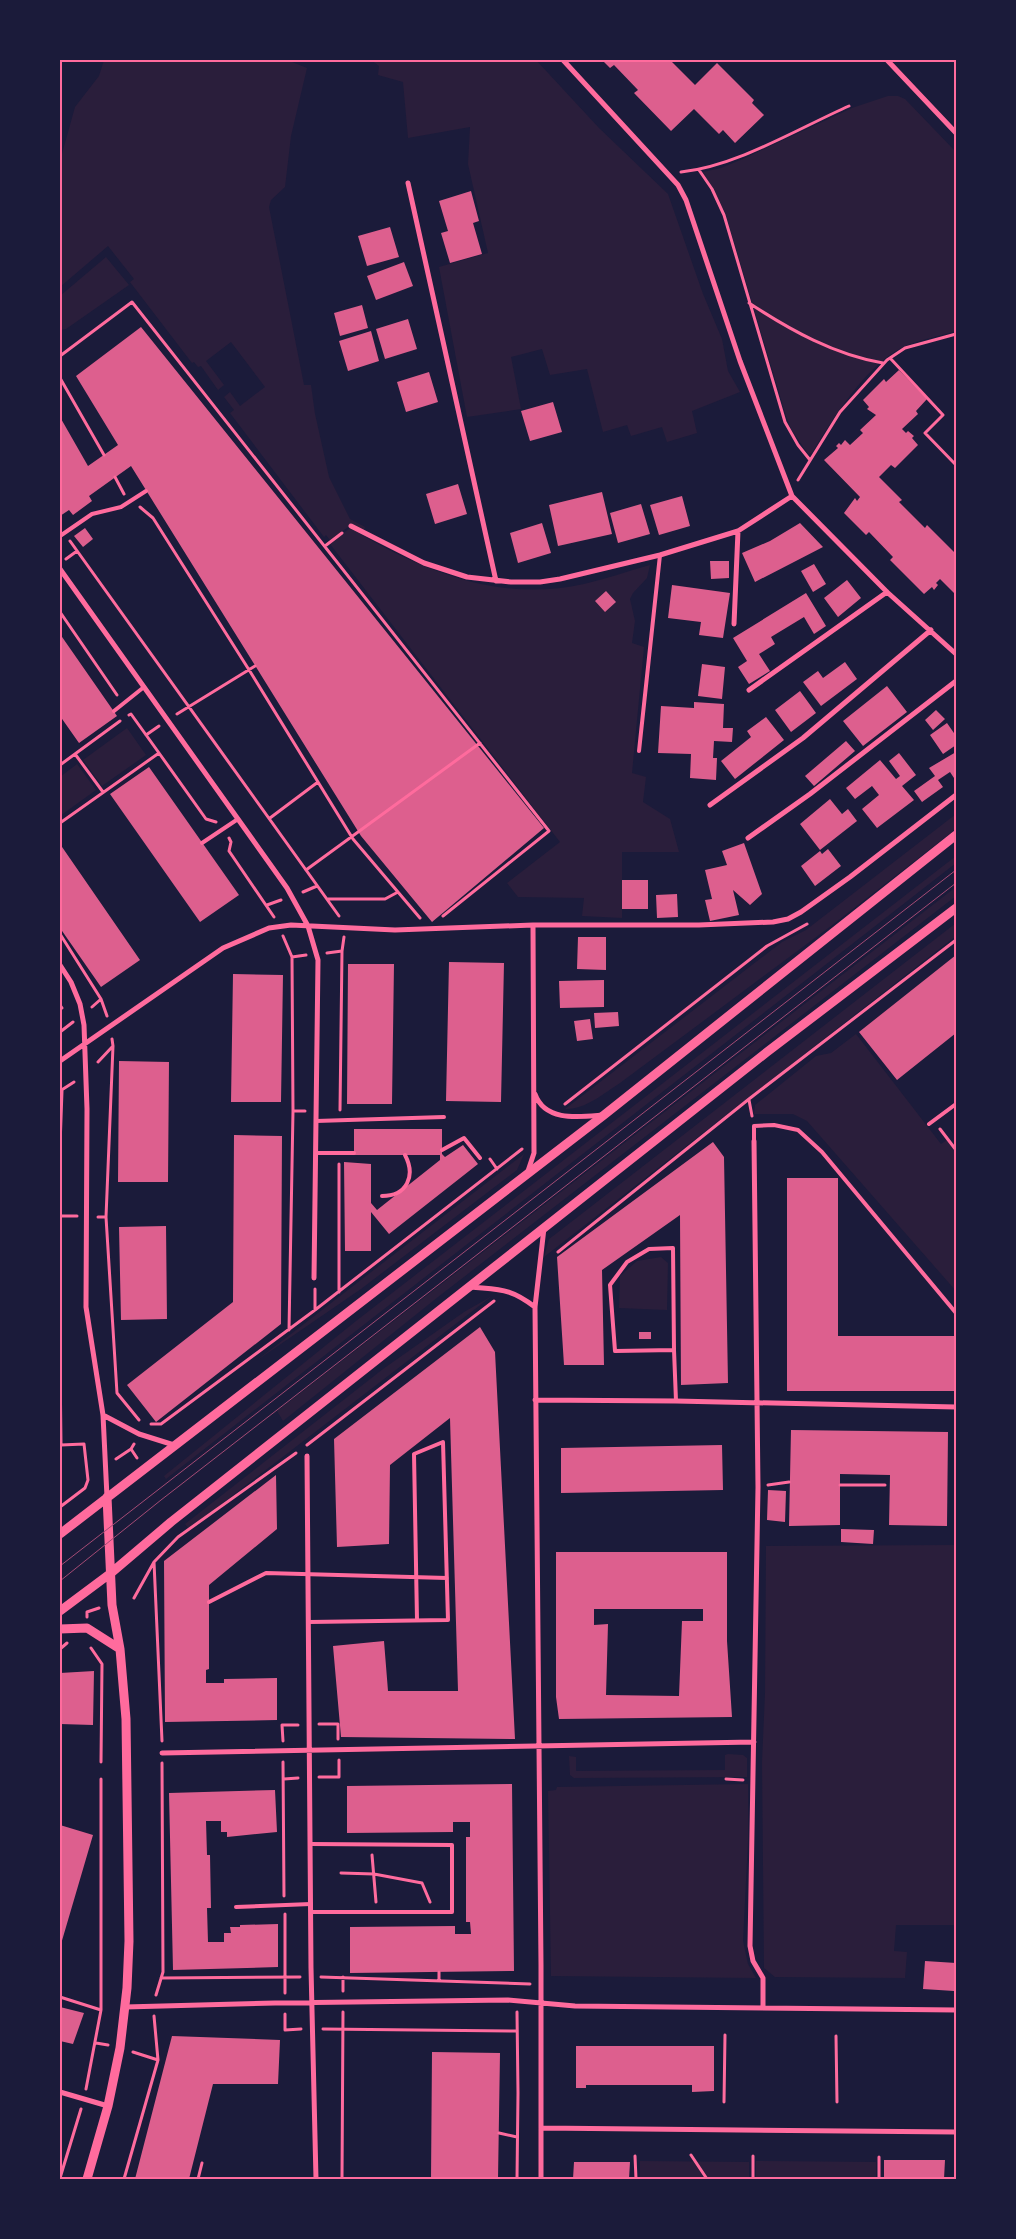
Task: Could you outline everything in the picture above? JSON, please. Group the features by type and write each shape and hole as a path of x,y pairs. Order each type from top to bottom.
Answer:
{"street":[{"path":"563,60 678,185 686,200 740,361 792,496 888,592 932,630 956,654"},
{"path":"887,60 956,134"},
{"path":"408,183 496,581"},
{"path":"351,526 424,563 467,577 496,581 540,582 560,580 660,555 738,531 792,496"},
{"path":"734,624 738,531"},
{"path":"60,569 287,888 308,926 317,954 314,1278"},
{"path":"749,690 888,592"},
{"path":"710,805 803,738 932,630"},
{"path":"748,838 810,794 956,680"},
{"path":"60,1061 223,948 256,933 278,926 395,930 533,925 699,925 773,922 788,918 801,912 850,877 956,796"},
{"path":"60,1534 604,1115 956,835"},
{"path":"60,1611 111,1573 171,1522 766,1052 956,908"},
{"path":"525,1176 532,1164 534,1153 533,925"},
{"path":"60,965 71,982 80,1004 84,1044 87,1119 86,1307 103,1415 112,1604 120,1649 128,1771 130,1941 125,2007 120,2048 108,2106 88,2179"},
{"path":"534,1091 537,1100 546,1109 557,1114 574,1117 604,1115"},
{"path":"754,1141 758,1487 750,1946 753,1960 763,1978 763,2008"},
{"path":"541,2179 535,1308 544,1228"},
{"path":"470,1287 507,1290 518,1294 535,1308"},
{"path":"535,1400 956,1407"},
{"path":"103,1415 139,1434 174,1445"},
{"path":"307,1456 310,1844 316,2179"},
{"path":"60,1629 87,1628 120,1649"},
{"path":"162,1753 754,1742"},
{"path":"125,2007 313,2002 516,2000 575,2006 956,2010"},
{"path":"60,2092 108,2106"},
{"path":"541,2128 956,2132"}],"lane":[{"path":"60,536 92,514 121,507 146,491"},
{"path":"639,751 660,555"},
{"path":"114,711 144,687"},
{"path":"202,843 238,819"},
{"path":"928,1124 956,1104"},
{"path":"316,1121 444,1117"},
{"path":"754,1141 754,1126 774,1124 798,1130 822,1152 956,1313"},
{"path":"442,1150 464,1138 480,1158"},
{"path":"316,1153 354,1153"},
{"path":"382,1196 393,1194 407,1184 411,1170 405,1155"},
{"path":"674,1350 615,1351 610,1286 627,1262 649,1249 673,1248 676,1401"},
{"path":"309,1622 448,1620 443,1442 414,1454 417,1620"},
{"path":"209,1602 266,1573 416,1579 447,1578"},
{"path":"310,1844 452,1845 452,1912 311,1912"},
{"path":"236,1907 311,1904"}],"path":[{"path":"666,174 699,170 732,160 849,106"},
{"path":"699,170 712,189 724,215 785,422 798,445 810,460"},
{"path":"60,356 132,302 325,546 353,586 549,831 442,918 435,918"},
{"path":"749,303 767,315 842,354 884,364"},
{"path":"792,496 799,477 840,412 890,358 906,348 956,334"},
{"path":"890,358 944,415 925,433 956,465"},
{"path":"60,378 104,455"},
{"path":"115,477 124,494 153,518 250,670 351,836 421,919 428,918"},
{"path":"325,546 351,526"},
{"path":"64,533 340,917"},
{"path":"60,563 77,550"},
{"path":"60,612 206,819 217,822 231,842 229,851 267,905 292,957 293,1111 289,1330"},
{"path":"146,735 255,666"},
{"path":"60,765 131,714"},
{"path":"306,870 480,743"},
{"path":"60,822 159,753"},
{"path":"75,754 103,792"},
{"path":"270,818 318,782"},
{"path":"328,899 385,899 398,892"},
{"path":"565,1104 767,946 811,920"},
{"path":"60,934 102,999"},
{"path":"292,957 342,951 344,937"},
{"path":"558,1252 749,1100 956,940"},
{"path":"113,1046 106,1217 117,1393 142,1424 161,1424 289,1330 522,1149"},
{"path":"60,1146 61,1090"},
{"path":"749,1100 754,1126"},
{"path":"934,1120 956,1150"},
{"path":"60,1216 106,1217"},
{"path":"314,1278 315,1310"},
{"path":"305,1447 494,1300"},
{"path":"60,1362 61,1445 84,1444 88,1480 85,1488 60,1507"},
{"path":"127,1452 135,1443"},
{"path":"131,1448 137,1458"},
{"path":"134,1598 154,1562 178,1537 298,1452"},
{"path":"758,1487 790,1482"},
{"path":"840,1485 885,1485"},
{"path":"124,2179 158,2060 153,2005 163,1972 162,1753 154,1562"},
{"path":"87,1620 87,1612 99,1608"},
{"path":"88,1643 102,1664 102,1762"},
{"path":"60,2178 84,2099 101,2010 101,1779"},
{"path":"370,1844 376,1912"},
{"path":"341,1873 374,1874 422,1883 434,1912"},
{"path":"439,1972 439,1981"},
{"path":"161,1978 312,1977 541,1985"},
{"path":"60,1997 101,2010"},
{"path":"516,2000 517,2179"},
{"path":"342,2179 343,2029 517,2031"},
{"path":"724,2102 725,2035"},
{"path":"836,2036 837,2102"},
{"path":"499,2133 517,2137"},
{"path":"691,2155 707,2179"},
{"path":"635,2156 636,2179"},
{"path":"753,2156 753,2179"},
{"path":"880,2157 880,2179"},
{"path":"198,2179 202,2163"}],"shaded area":[{"path":"104,60 287,60 307,68 291,136 285,187 271,200 269,207 304,385 311,385 315,414 329,477 350,519 365,527 364,530 351,525 330,540 326,535 324,537 230,413 234,410 224,397 230,392 240,406 265,387 231,342 206,361 224,385 218,390 201,366 198,367 194,362 192,363 130,282 134,279 108,246 60,287 60,161 75,107 99,76"},
{"path":"371,60 536,60 599,128 668,194 703,294 722,339 728,371 740,392 692,411 697,433 667,442 662,427 631,436 627,425 603,432 587,369 550,375 542,349 511,357 521,409 467,417 439,267 488,253 468,164 470,127 408,138 403,82 378,75 379,66"},
{"path":"888,96 898,96 905,99 956,152 956,331 908,345 879,363 841,407 812,453 808,454 791,429 786,416 725,212 703,172 721,168 852,108"},
{"path":"106,257 129,285 66,329 60,330 60,296"},
{"path":"350,528 377,544 433,570 492,586 552,589 584,584 650,565 647,578 630,599 635,621 632,643 644,647 632,773 646,777 643,802 670,819 679,852 622,852 622,918 582,916 584,898 518,897 507,883 560,842 330,544"},
{"path":"127,728 146,755 102,786 83,760"},
{"path":"77,764 96,790 60,816 60,777"},
{"path":"956,814 956,829 831,926 620,1083 587,1104 572,1109 565,1109 782,942 806,930"},
{"path":"956,856 956,863 166,1479 164,1476 356,1321"},
{"path":"956,887 956,896 438,1297 283,1421 277,1411"},
{"path":"956,923 956,936 544,1257 549,1239"},
{"path":"856,1034 941,1144 947,1140 956,1152 956,1291 807,1121 793,1114 754,1114 755,1105 816,1056 831,1053"},
{"path":"524,1154 517,1170 361,1289 256,1361"},
{"path":"661,1257 668,1263 667,1310 619,1308 620,1276 637,1261"},
{"path":"492,1296 189,1529 185,1524 383,1369 464,1312"},
{"path":"956,1545 956,1925 896,1925 894,1951 907,1952 905,1978 775,1977 764,1968 762,1762 765,1693 766,1546"},
{"path":"725,1755 743,1755 747,1758 747,1777 574,1778 570,1775 569,1756 576,1757 576,1771 725,1770"},
{"path":"748,1784 748,1841 743,1941 748,1964 756,1978 551,1976 548,1791 556,1790 557,1787"},
{"path":"640,2161 749,2162 749,2179 640,2179"},
{"path":"756,2161 876,2162 876,2179 756,2179"}],"building":[{"path":"602,60 667,60 669,62 670,60 695,85 717,63 754,100 752,103 764,115 735,143 723,130 719,134 694,109 671,131 634,93 638,90 614,65 610,68"},
{"path":"471,191 479,221 473,223 482,254 450,263 441,233 448,231 439,201"},
{"path":"390,227 399,257 367,266 358,236"},
{"path":"404,262 413,286 376,300 367,276"},
{"path":"362,305 368,328 340,336 334,313"},
{"path":"408,319 417,349 385,359 376,329"},
{"path":"141,327 544,828 432,922 361,836 131,466 89,496 92,501 73,515 69,510 60,516 60,417 88,466 118,445 76,376"},
{"path":"371,331 379,361 348,371 339,341"},
{"path":"899,370 927,399 916,411 918,414 902,429 914,436 912,438 918,445 895,468 891,465 879,477 902,500 899,502 925,528 927,525 956,554 956,595 940,579 936,583 938,585 934,590 932,587 924,594 890,560 893,557 869,532 866,535 844,513 855,498 857,501 860,497 824,460 838,448 836,446 839,443 841,445 845,440 850,445 863,433 860,430 876,415 867,409 869,407 863,400 884,379 886,382"},
{"path":"429,372 438,402 406,412 397,382"},
{"path":"553,402 562,432 530,441 521,411"},
{"path":"458,484 467,514 435,524 426,494"},
{"path":"602,492 612,534 558,546 549,505"},
{"path":"682,496 690,526 659,535 650,505"},
{"path":"641,504 650,534 618,543 610,513"},
{"path":"542,523 551,553 518,563 510,533"},
{"path":"800,523 823,547 755,582 742,553 770,541"},
{"path":"85,528 93,539 83,547 74,536"},
{"path":"710,561 729,561 729,578 711,579"},
{"path":"814,564 826,584 813,592 801,571"},
{"path":"847,580 861,598 838,617 824,598"},
{"path":"672,585 730,593 723,638 699,635 701,622 668,618"},
{"path":"606,591 616,602 605,612 595,601"},
{"path":"806,593 826,626 814,634 804,617 771,637 775,644 759,654 770,671 749,684 738,667 747,661 733,638"},
{"path":"60,634 117,716 79,743 60,716"},
{"path":"845,662 857,679 821,706 803,682 818,671 823,678"},
{"path":"702,664 725,667 722,699 698,696"},
{"path":"887,686 907,712 863,746 843,721"},
{"path":"800,691 816,713 791,732 775,710"},
{"path":"694,702 724,704 723,728 733,728 732,742 714,741 713,758 717,758 716,780 690,778 691,754 658,753 661,706 694,708"},
{"path":"936,710 945,719 933,730 925,720"},
{"path":"766,717 784,740 735,779 721,761 751,737 747,731"},
{"path":"947,723 956,736 956,745 943,754 930,735"},
{"path":"846,741 855,751 814,786 805,776"},
{"path":"956,752 956,776 954,778 950,772 938,780 943,787 922,802 914,791 935,776 929,768"},
{"path":"899,753 916,775 902,786 914,800 877,828 862,809 879,795 872,786 855,799 846,788 880,760 896,779 900,776 889,761"},
{"path":"149,767 239,895 200,922 110,794"},
{"path":"830,799 842,814 848,809 857,821 820,850 800,824"},
{"path":"744,843 762,894 750,905 733,890 739,915 710,921 705,900 712,899 705,870 727,865 722,851"},
{"path":"60,844 140,960 101,987 60,928"},
{"path":"828,849 841,866 815,886 801,866 820,851 822,854"},
{"path":"622,880 648,880 648,909 622,909"},
{"path":"677,894 678,917 657,918 656,895"},
{"path":"578,937 606,937 606,970 577,969"},
{"path":"956,955 956,1033 897,1080 859,1032"},
{"path":"449,962 504,963 501,1102 446,1101"},
{"path":"348,964 394,964 392,1104 347,1104"},
{"path":"233,974 283,975 281,1102 231,1102"},
{"path":"604,980 604,1007 560,1008 559,981"},
{"path":"618,1012 619,1026 595,1028 594,1013"},
{"path":"590,1019 593,1039 577,1041 574,1021"},
{"path":"119,1061 169,1062 168,1182 118,1182"},
{"path":"354,1129 442,1129 442,1154 445,1157 463,1145 478,1164 389,1234 371,1212 371,1251 345,1251 344,1162 371,1164 371,1203 377,1210 440,1160 440,1155 354,1155"},
{"path":"234,1135 282,1136 281,1324 156,1422 127,1385 233,1302"},
{"path":"713,1142 724,1157 728,1383 681,1385 680,1215 602,1270 604,1365 564,1365 557,1257"},
{"path":"787,1178 838,1178 838,1336 956,1336 956,1391 787,1391"},
{"path":"166,1226 167,1319 121,1320 119,1227"},
{"path":"480,1327 495,1352 515,1739 341,1737 333,1646 384,1641 388,1691 458,1691 450,1418 390,1465 389,1544 337,1547 334,1439"},
{"path":"639,1332 651,1332 651,1339 639,1339"},
{"path":"791,1430 948,1432 947,1526 889,1525 890,1475 840,1474 840,1525 789,1526"},
{"path":"722,1445 723,1490 561,1493 561,1448"},
{"path":"276,1475 277,1529 209,1585 209,1669 206,1670 206,1683 224,1683 224,1679 277,1678 277,1720 165,1722 164,1561"},
{"path":"768,1490 786,1491 785,1522 767,1520"},
{"path":"841,1529 874,1530 873,1544 841,1542"},
{"path":"556,1552 727,1552 727,1641 732,1717 559,1719 556,1697","holes":["594,1609 703,1609 703,1621 682,1621 679,1696 606,1695 608,1624 594,1625"]},
{"path":"94,1671 93,1725 60,1724 60,1673"},
{"path":"512,1784 514,1971 350,1973 350,1927 455,1926 455,1934 471,1934 470,1922 466,1922 466,1837 470,1837 470,1822 453,1822 453,1832 347,1833 347,1786"},
{"path":"275,1790 277,1832 227,1837 227,1832 221,1832 221,1821 206,1821 207,1855 210,1855 211,1908 207,1908 208,1942 224,1942 224,1933 231,1933 230,1927 278,1924 278,1967 173,1970 169,1793"},
{"path":"60,1825 93,1835 61,1944 60,1944"},
{"path":"925,1961 956,1963 954,1991 923,1989"},
{"path":"60,2007 84,2013 73,2044 60,2041"},
{"path":"172,2036 280,2040 278,2084 213,2084 189,2179 135,2179"},
{"path":"576,2046 714,2046 714,2091 692,2092 692,2085 586,2085 586,2088 576,2088"},
{"path":"432,2052 500,2053 498,2179 431,2179"},
{"path":"884,2160 945,2160 944,2179 884,2179"},
{"path":"574,2162 630,2162 629,2179 573,2179"}],"tram line":[{"path":"60,1566 956,870"},
{"path":"60,1581 161,1500 956,883"}]}
